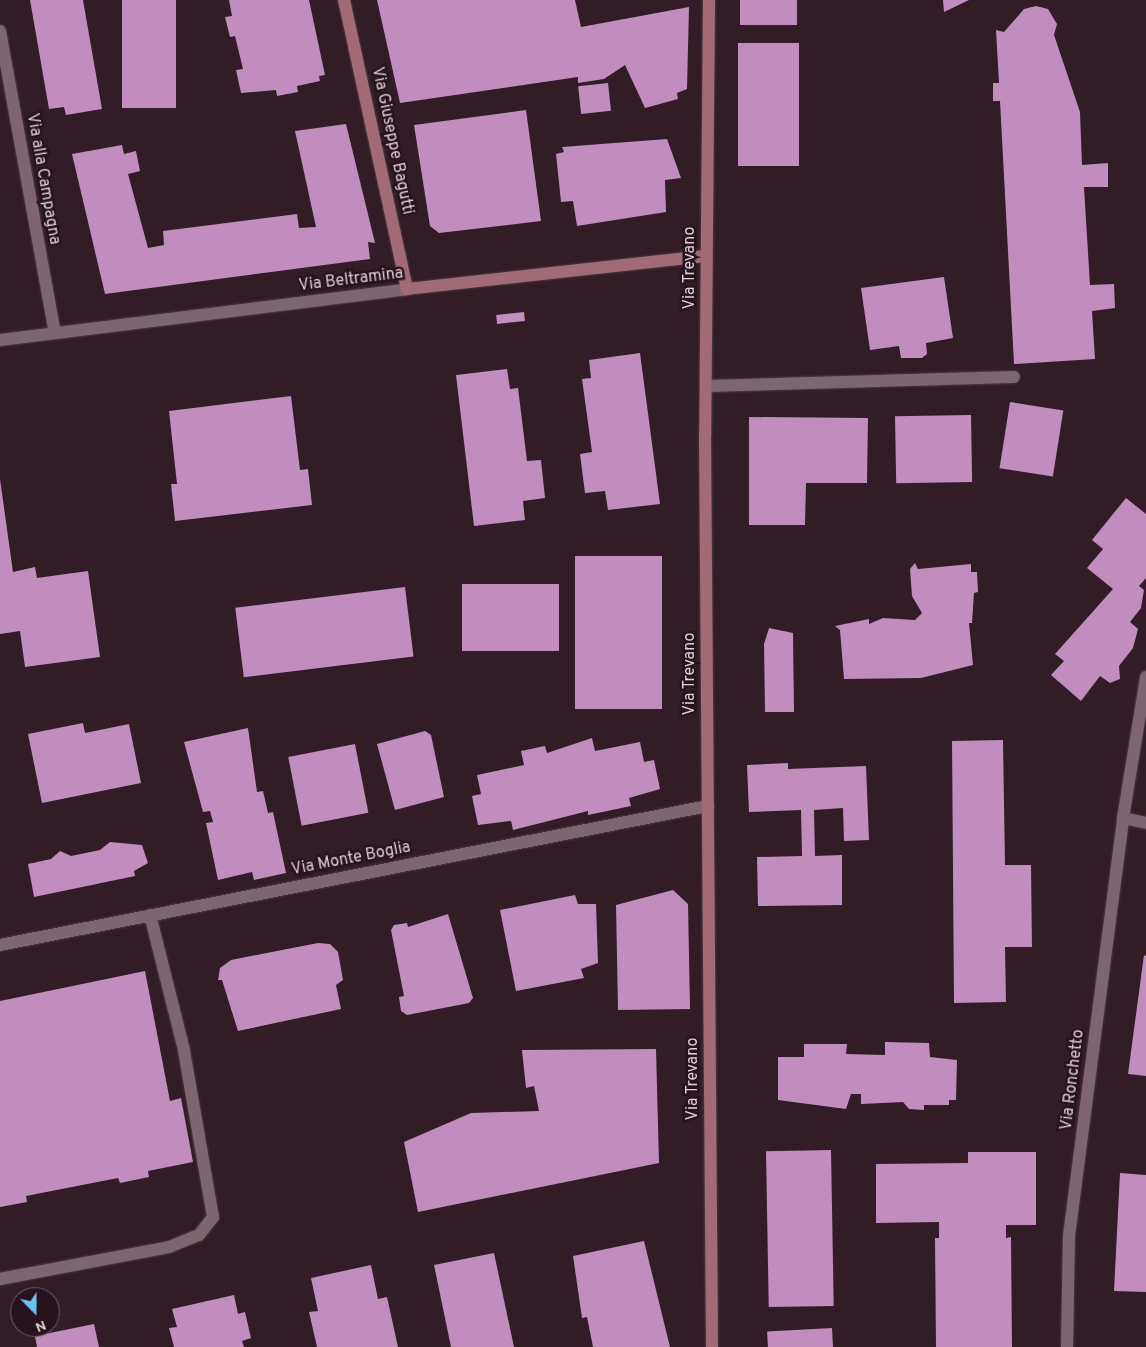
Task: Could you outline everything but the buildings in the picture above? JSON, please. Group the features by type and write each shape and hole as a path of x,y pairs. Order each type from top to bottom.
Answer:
{"main road":[{"name":"Via Giuseppe Bagutti","path":"344,0 407,289"},
{"name":"Via Trevano","path":"709,0 706,386 712,1347"},
{"name":"Via Beltramina","path":"407,289 706,256"}],"street":[{"name":"Via alla Campagna","path":"0,31 55,333"},
{"name":"Via Beltramina","path":"0,340 407,289"},
{"path":"706,386 1014,377"},
{"name":"Via Ronchetto","path":"1067,1347 1069,1236 1123,818 1146,677"},
{"name":"Via Monte Boglia","path":"0,944 708,806"},
{"path":"1123,818 1146,823"},
{"path":"0,1279 169,1247 199,1235 213,1217 184,1050 150,915"}]}
